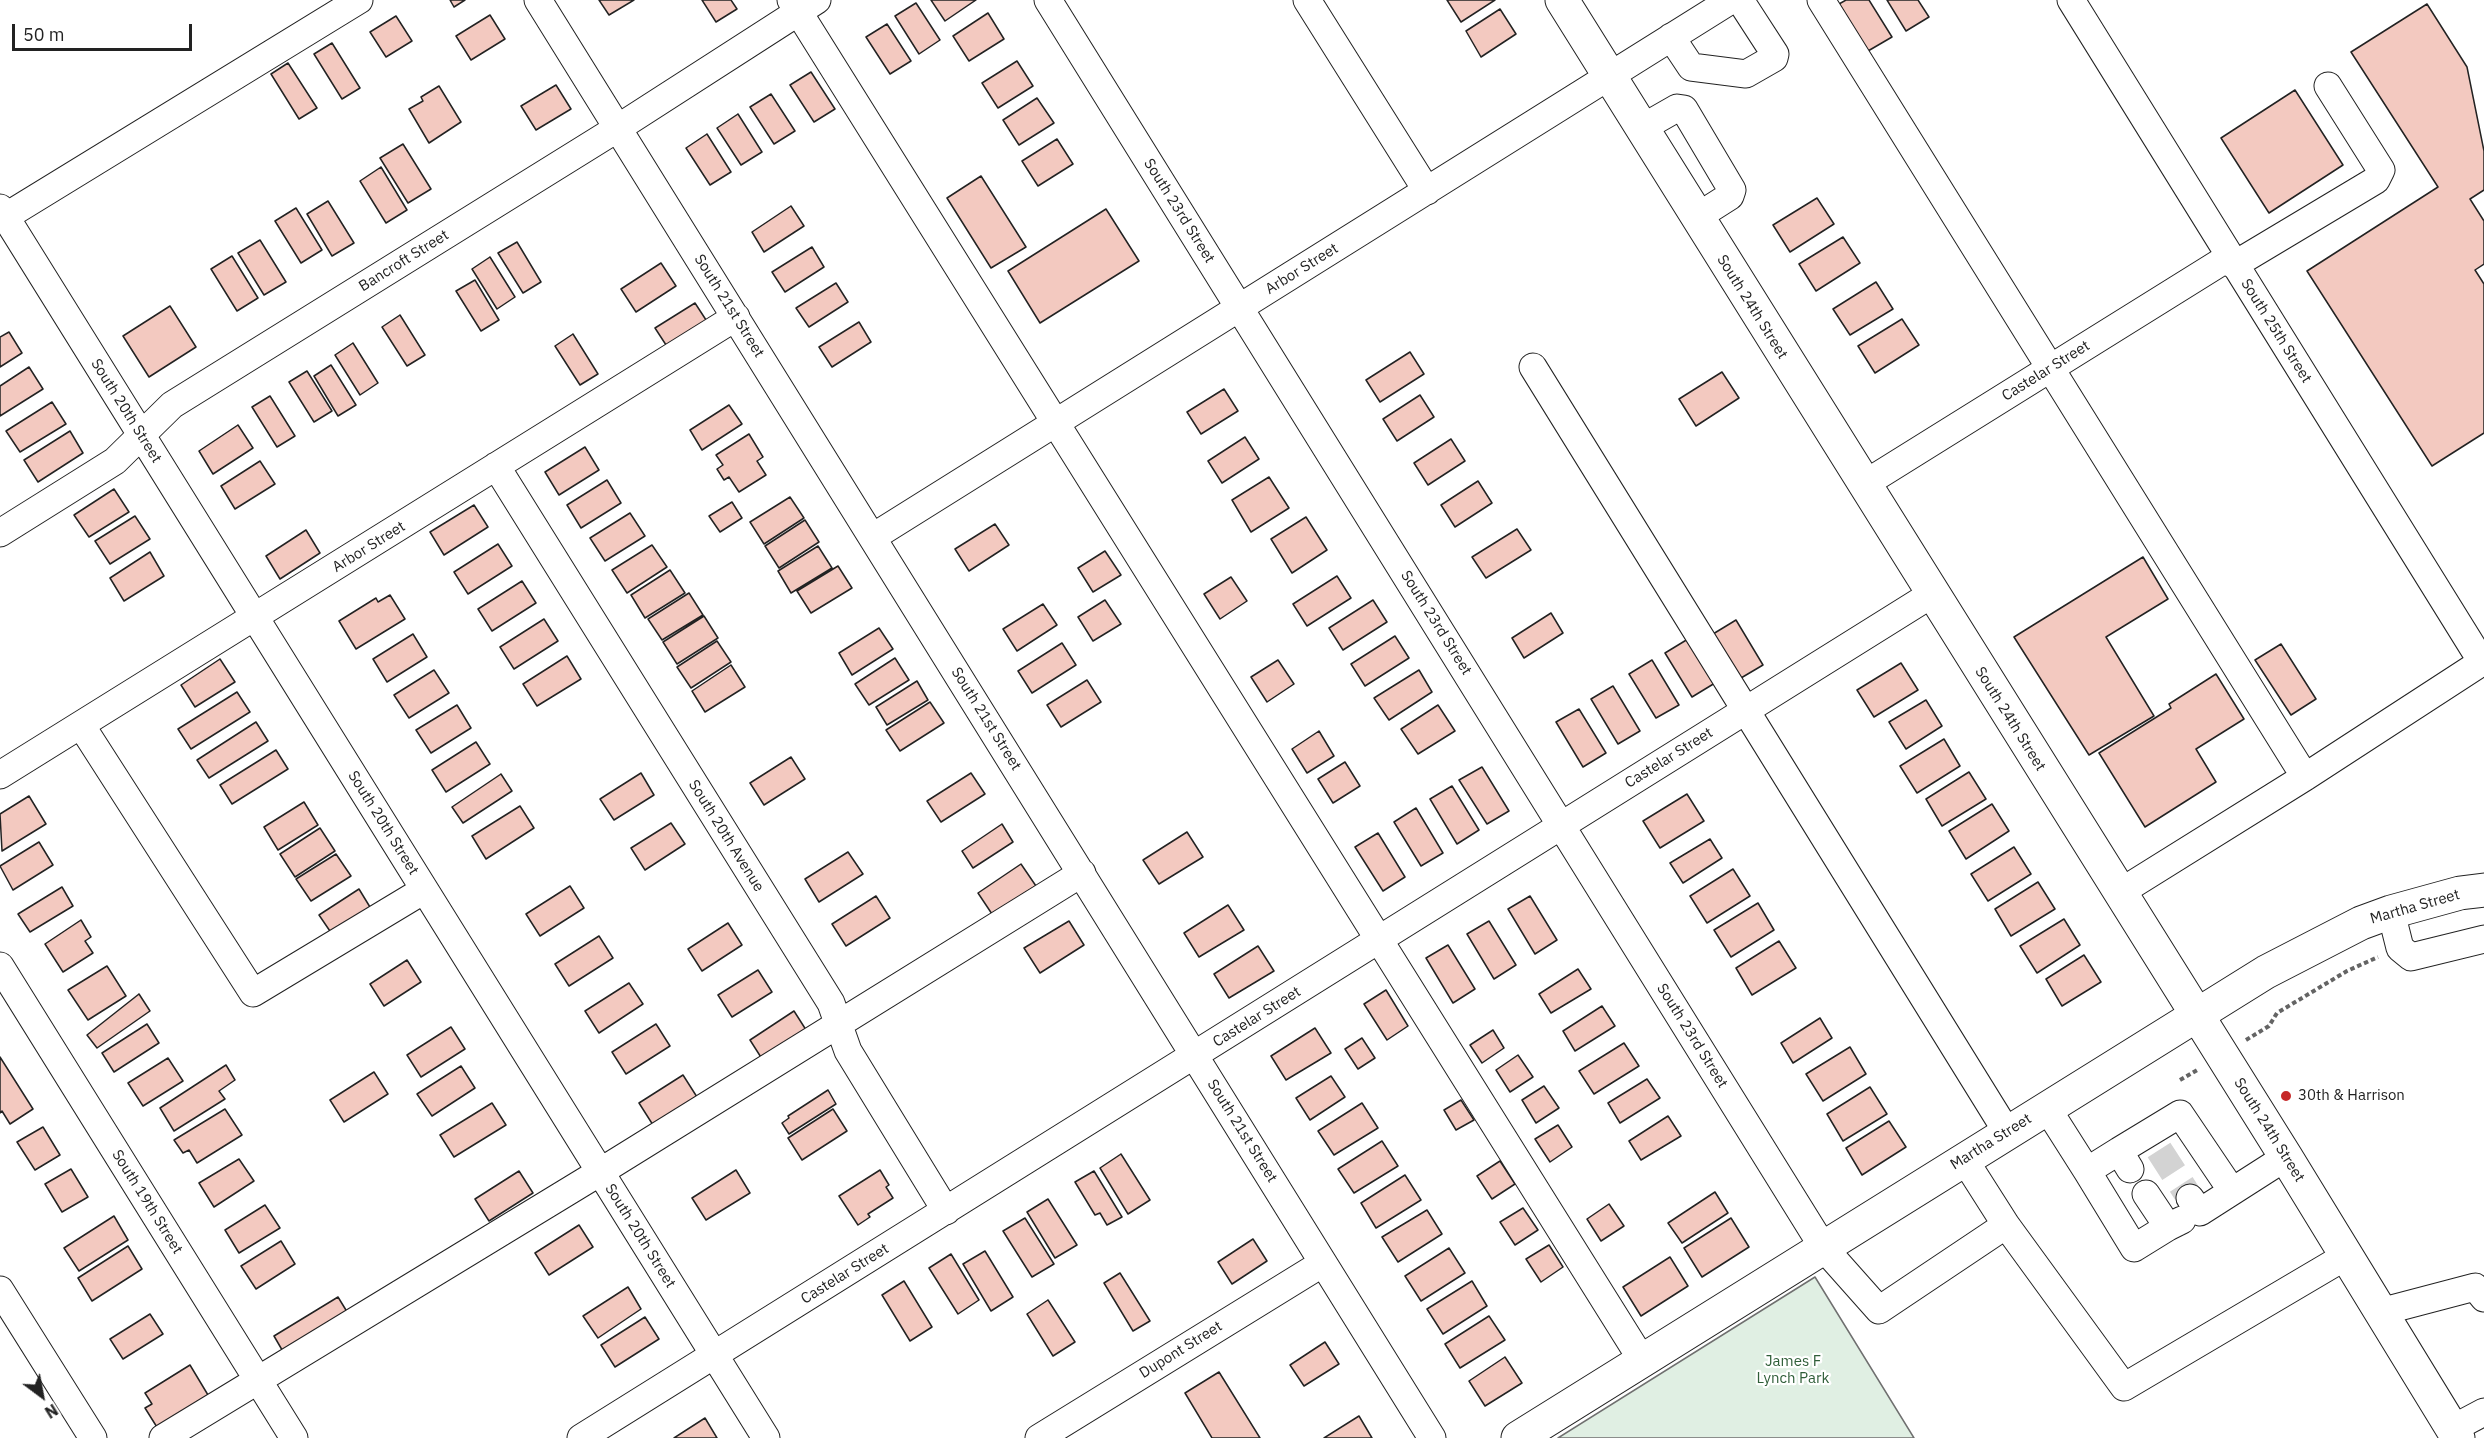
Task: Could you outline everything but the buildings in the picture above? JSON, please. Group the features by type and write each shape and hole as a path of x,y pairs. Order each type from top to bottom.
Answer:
{"main road":[{"name":"South 24th Street","path":"1562,0 1863,485 2286,1157 2455,1433"},
{"name":"Martha Street","path":"1518,1438 2196,1013 2266,972 2361,923 2391,912 2460,893 2484,890"}],"street":[{"path":"3,213 359,0"},
{"name":"South 21st Street","path":"538,0 1432,1438"},
{"path":"1307,0 1427,191"},
{"name":"Arbor Street","path":"873,537 1731,0"},
{"path":"1671,37 1691,67 1746,74 1774,58 1775,54 1740,0"},
{"path":"1821,0 2305,777 2119,893"},
{"name":"South 25th Street","path":"2071,0 2482,662 2305,777"},
{"path":"802,4 1055,423 1642,1360"},
{"name":"Bancroft Street","path":"0,533 115,461 172,405 618,128 802,4"},
{"name":"South 23rd Street","path":"1060,4 1239,308 1823,1247 1879,1310 2006,1225"},
{"name":"Castelar Street","path":"1863,485 2050,369 2232,261 2376,180 2381,170 2328,86"},
{"path":"1642,128 1677,108 1684,109 1732,190 1730,196 1697,217"},
{"name":"South 20th Street","path":"3,213 766,1438"},
{"name":"Arbor Street","path":"0,775 736,317"},
{"path":"1533,366 2007,1131"},
{"name":"South 20th Avenue","path":"496,466 831,1004 848,1051 946,1211"},
{"name":"Castelar Street","path":"581,1438 1932,594"},
{"path":"81,725 253,993 424,890"},
{"path":"163,1438 600,1172 1082,873"},
{"path":"2391,912 2400,948 2411,957 2484,939"},
{"name":"South 19th Street","path":"0,966 294,1438"},
{"path":"2047,1108 2134,1248 2168,1227 2195,1205 2232,1191 2286,1157"},
{"path":"2087,1171 2124,1160 2154,1142 2180,1114 2232,1191"},
{"path":"1964,1159 2006,1225 2124,1387 2346,1256"},
{"path":"2146,1194 2168,1227"},
{"name":"Dupont Street","path":"1040,1438 1323,1263"},
{"path":"2380,1312 2475,1287 2484,1298"},
{"path":"0,1290 93,1438"},
{"path":"2455,1433 2484,1412"}],"path":[{"path":"2180,1080 2269,1026 2277,1013 2347,971 2400,948"}],"green space":[{"name":"James F Lynch Park","path":"1815,1277 1914,1438 1558,1438"}],"tunnel":[{"path":"2159,1150 2190,1198"}],"place":[{"name":"30th & Harrison","path":"2286,1096"}]}
